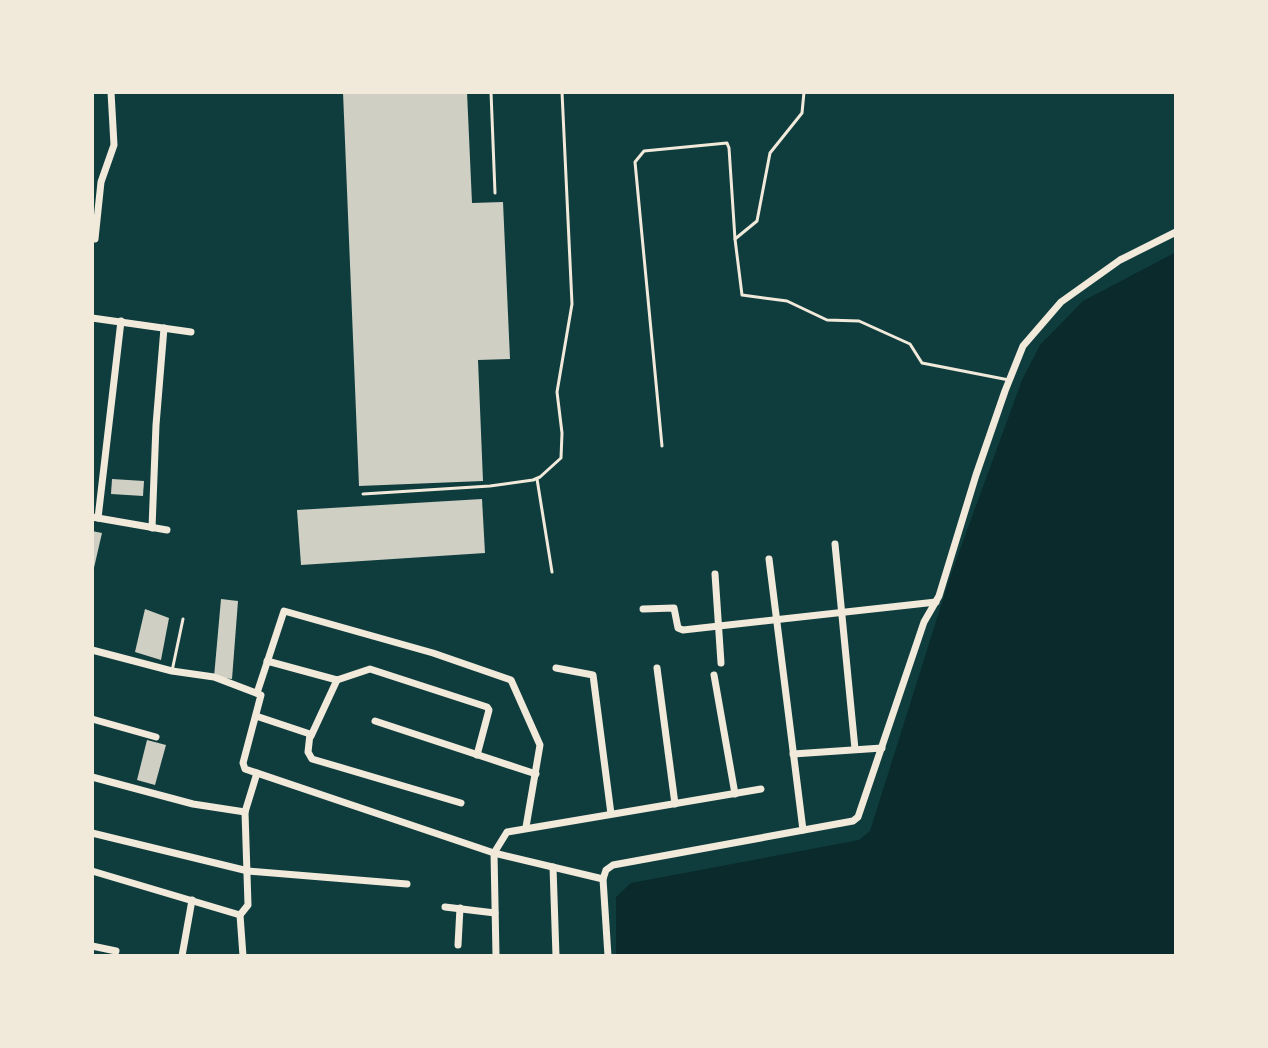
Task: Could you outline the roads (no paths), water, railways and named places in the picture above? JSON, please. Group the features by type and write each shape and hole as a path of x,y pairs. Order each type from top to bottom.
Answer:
{"street":[{"path":"95,239 101,182 114,145 111,92"},
{"path":"608,956 603,879 606,870 613,865 853,821 858,817 924,622 936,602 1023,346 1061,302 1120,260 1176,232"},
{"path":"92,318 191,332"},
{"path":"121,321 95,517 167,530"},
{"path":"152,528 164,328"},
{"path":"835,544 855,749"},
{"path":"769,559 803,830"},
{"path":"715,574 721,663"},
{"path":"643,609 674,608 680,630 936,602"},
{"path":"257,693 281,614 287,611 433,653 511,680 539,742 526,827"},
{"path":"92,650 172,671 214,677 257,693 262,698 243,767 494,853 603,879"},
{"path":"267,661 337,680 370,669 487,707 489,710 477,755"},
{"path":"556,668 593,675 611,814"},
{"path":"657,668 675,804"},
{"path":"714,675 735,794"},
{"path":"337,680 311,736 308,752 312,759 461,803"},
{"path":"256,716 308,732 311,736"},
{"path":"92,719 156,737"},
{"path":"375,721 536,774"},
{"path":"793,754 882,748"},
{"path":"243,956 240,915 248,905 245,812 257,773"},
{"path":"92,777 193,804 245,812"},
{"path":"496,956 494,853 507,832 761,789"},
{"path":"92,833 248,871 407,884"},
{"path":"553,867 556,956"},
{"path":"92,871 240,915"},
{"path":"182,956 192,900"},
{"path":"445,907 495,913"},
{"path":"458,945 460,908"},
{"path":"92,946 116,951"}],"lane":[{"path":"491,92 495,193"},
{"path":"363,494 490,486 537,479 561,458 562,433 557,392 572,304 562,92"},
{"path":"735,239 757,221 769,157 802,113 804,92"},
{"path":"662,446 635,162 644,151 727,143 742,295 787,301 827,320 859,321 905,341 922,363 1009,380"},
{"path":"537,479 552,572"},
{"path":"172,671 183,619"}],"water":[{"path":"1176,252 1176,956 616,956 616,897 631,883 859,840 870,831 950,577 1022,380 1040,345 1083,301"}]}
